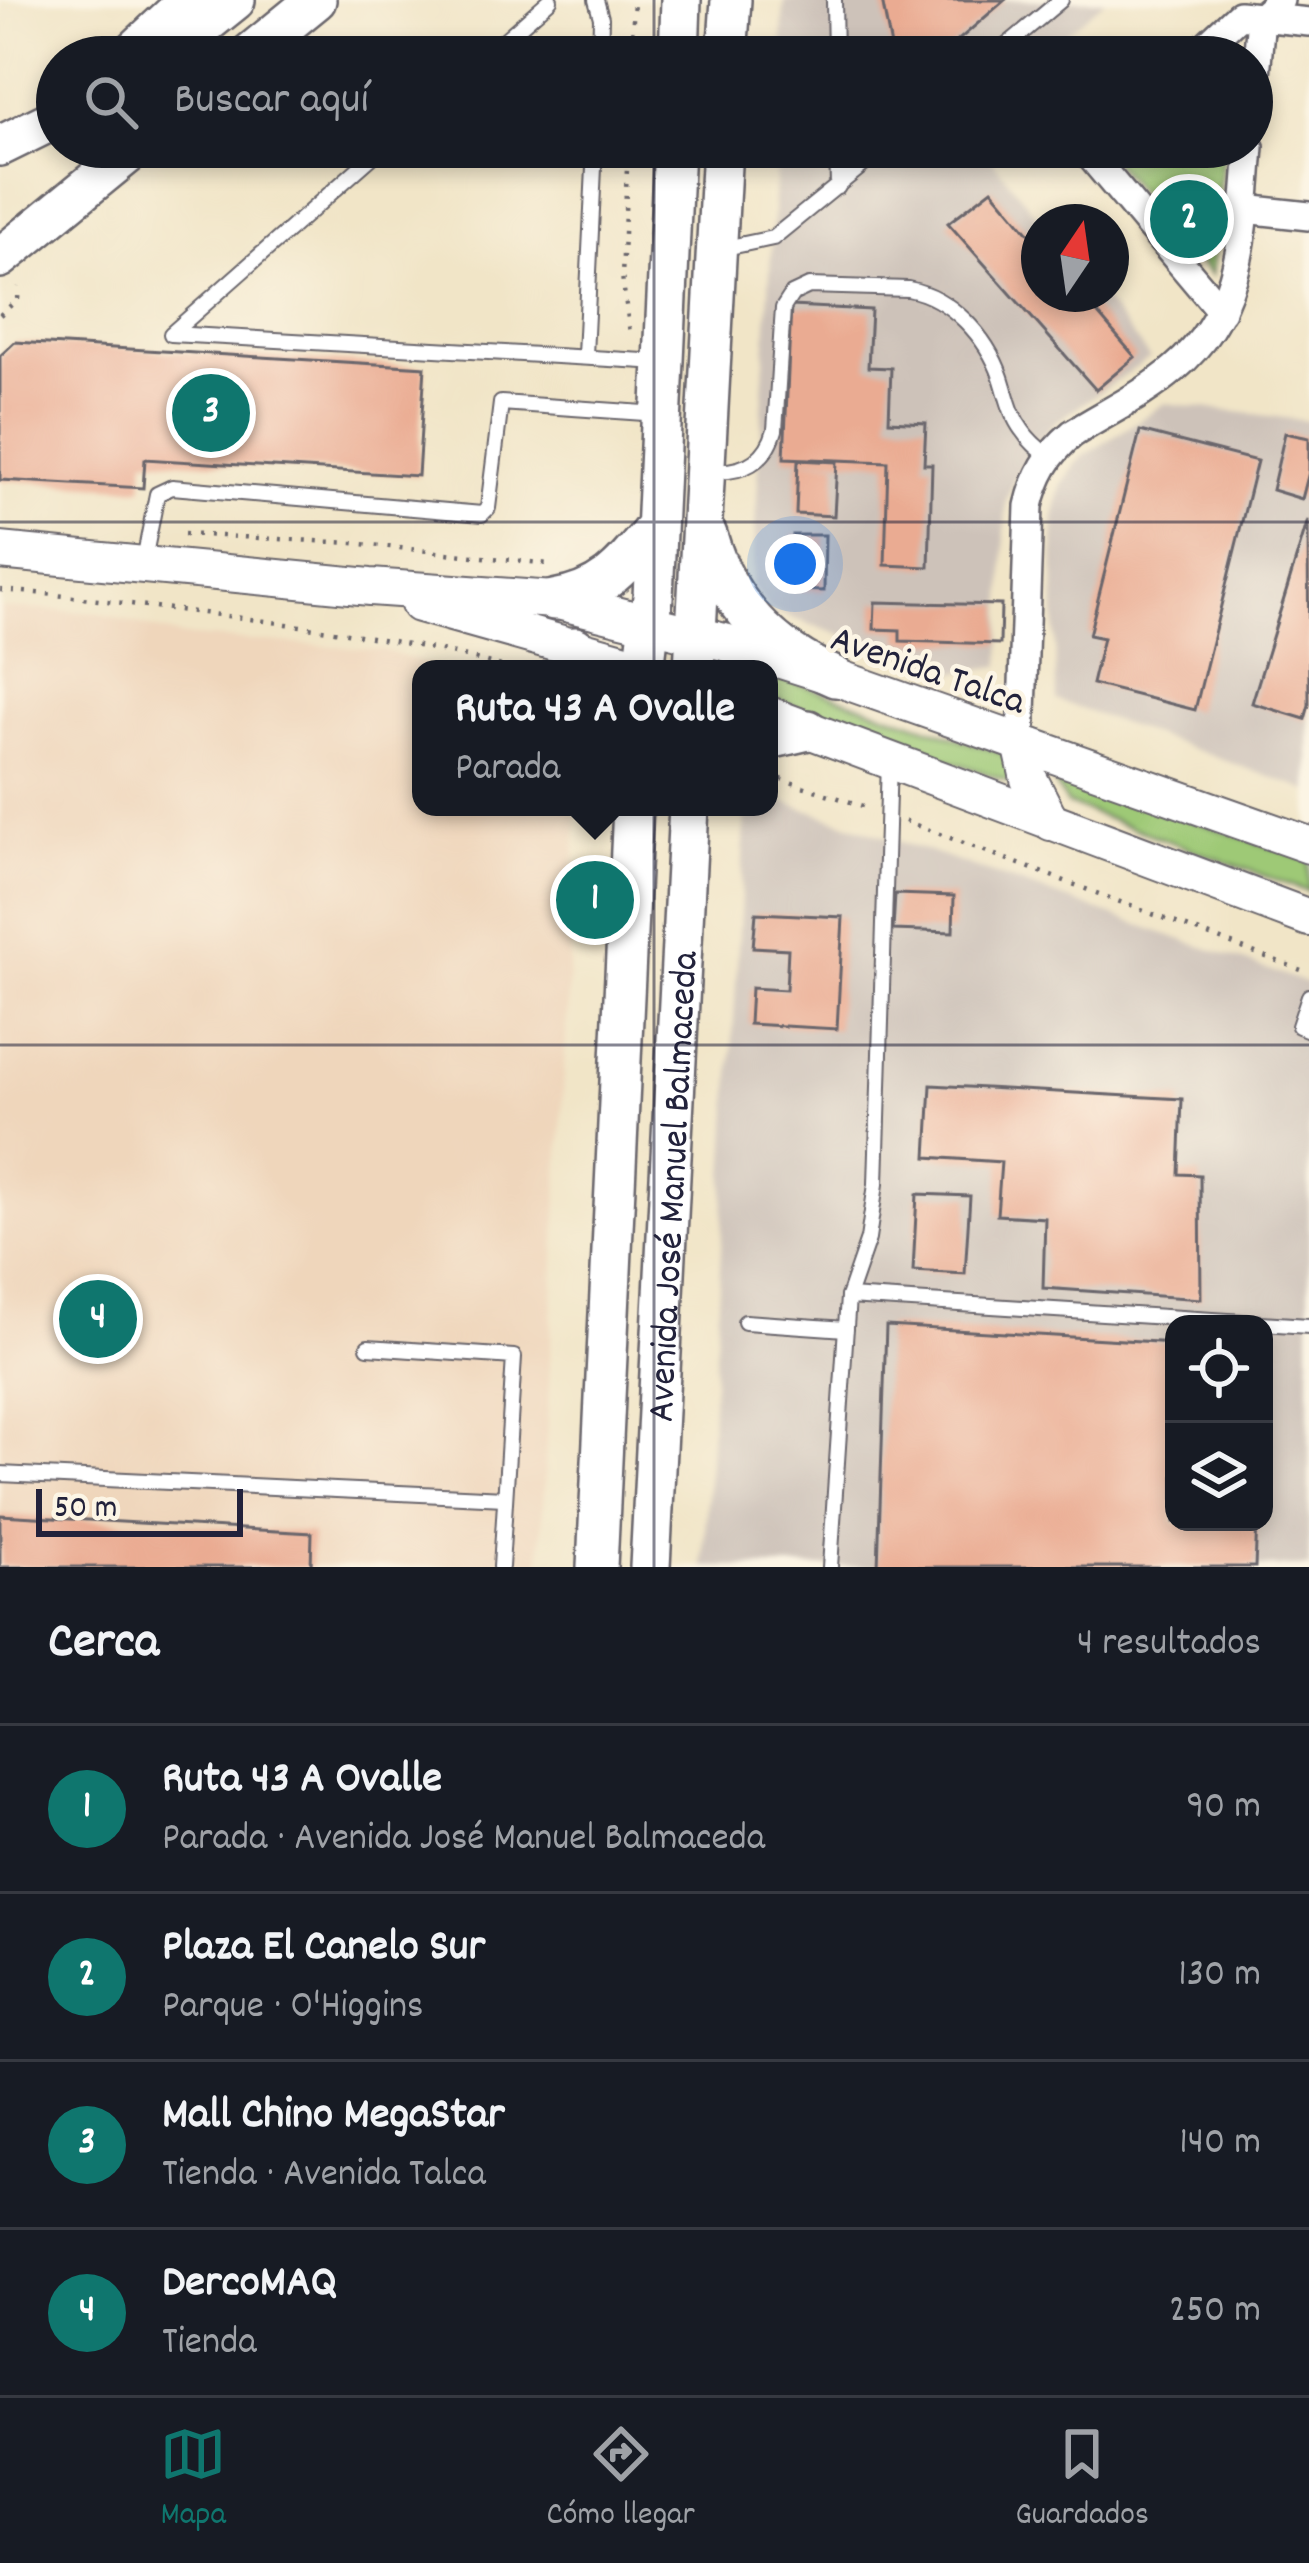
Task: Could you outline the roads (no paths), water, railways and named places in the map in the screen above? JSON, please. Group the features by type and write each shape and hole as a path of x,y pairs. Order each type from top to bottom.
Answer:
{"main road":[{"path":"150,36 189,0"},
{"path":"190,36 235,0"},
{"path":"272,36 316,0"},
{"path":"680,36 681,0"},
{"path":"729,36 731,0"},
{"path":"0,146 36,128"},
{"path":"0,258 110,168"},
{"path":"646,660 673,168"},
{"path":"695,652 721,168"},
{"path":"703,515 716,564 742,608 774,642 835,677"},
{"path":"554,600 590,591 606,581 656,527"},
{"name":"Avenida Talca","path":"0,551 146,549 370,587 554,600 648,622 695,652 740,660"},
{"name":"Avenida Talca","path":"370,587 586,658"},
{"name":"Avenida Talca","path":"778,667 835,677 1309,845"},
{"path":"778,718 1309,918"},
{"path":"778,738 808,730"},
{"path":"1021,743 1029,779 1051,822"},
{"name":"Avenida José Manuel Balmaceda","path":"597,1567 633,816"},
{"name":"Avenida José Manuel Balmaceda","path":"650,1567 691,817"}],"street":[{"path":"1217,36 1240,15 1270,9 1309,22"},
{"path":"1105,168 1220,311"},
{"path":"1021,743 1029,506 1040,472 1072,434 1171,373 1207,334 1239,262 1248,168"},
{"path":"1245,209 1309,216"}],"lane":[{"path":"509,36 550,0"},
{"path":"596,0 601,36"},
{"path":"834,0 835,36"},
{"path":"1018,36 1061,0"},
{"path":"359,168 171,334 663,362"},
{"path":"585,356 594,168"},
{"path":"838,168 838,187"},
{"path":"716,250 773,238 860,168"},
{"path":"705,470 741,470 769,446 775,430 783,308 792,294 809,286 908,289 943,302 983,342 1022,431 1049,457"},
{"path":"146,549 157,494 172,488 482,514 488,508 501,403 661,414"},
{"path":"830,1567 848,1298 868,1239 876,1184 889,761"},
{"path":"1304,1028 1309,996"},
{"path":"848,1298 1309,1326"},
{"path":"745,1322 846,1329"},
{"path":"368,1347 514,1357 501,1567"},
{"path":"0,1474 505,1498"}],"place":[{"name":"Plaza El Canelo Sur","path":"1189,219"},
{"name":"Mall Chino MegaStar","path":"211,413"},
{"name":"Ruta 43 A Ovalle","path":"595,900"},
{"name":"DercoMAQ","path":"98,1319"}]}
